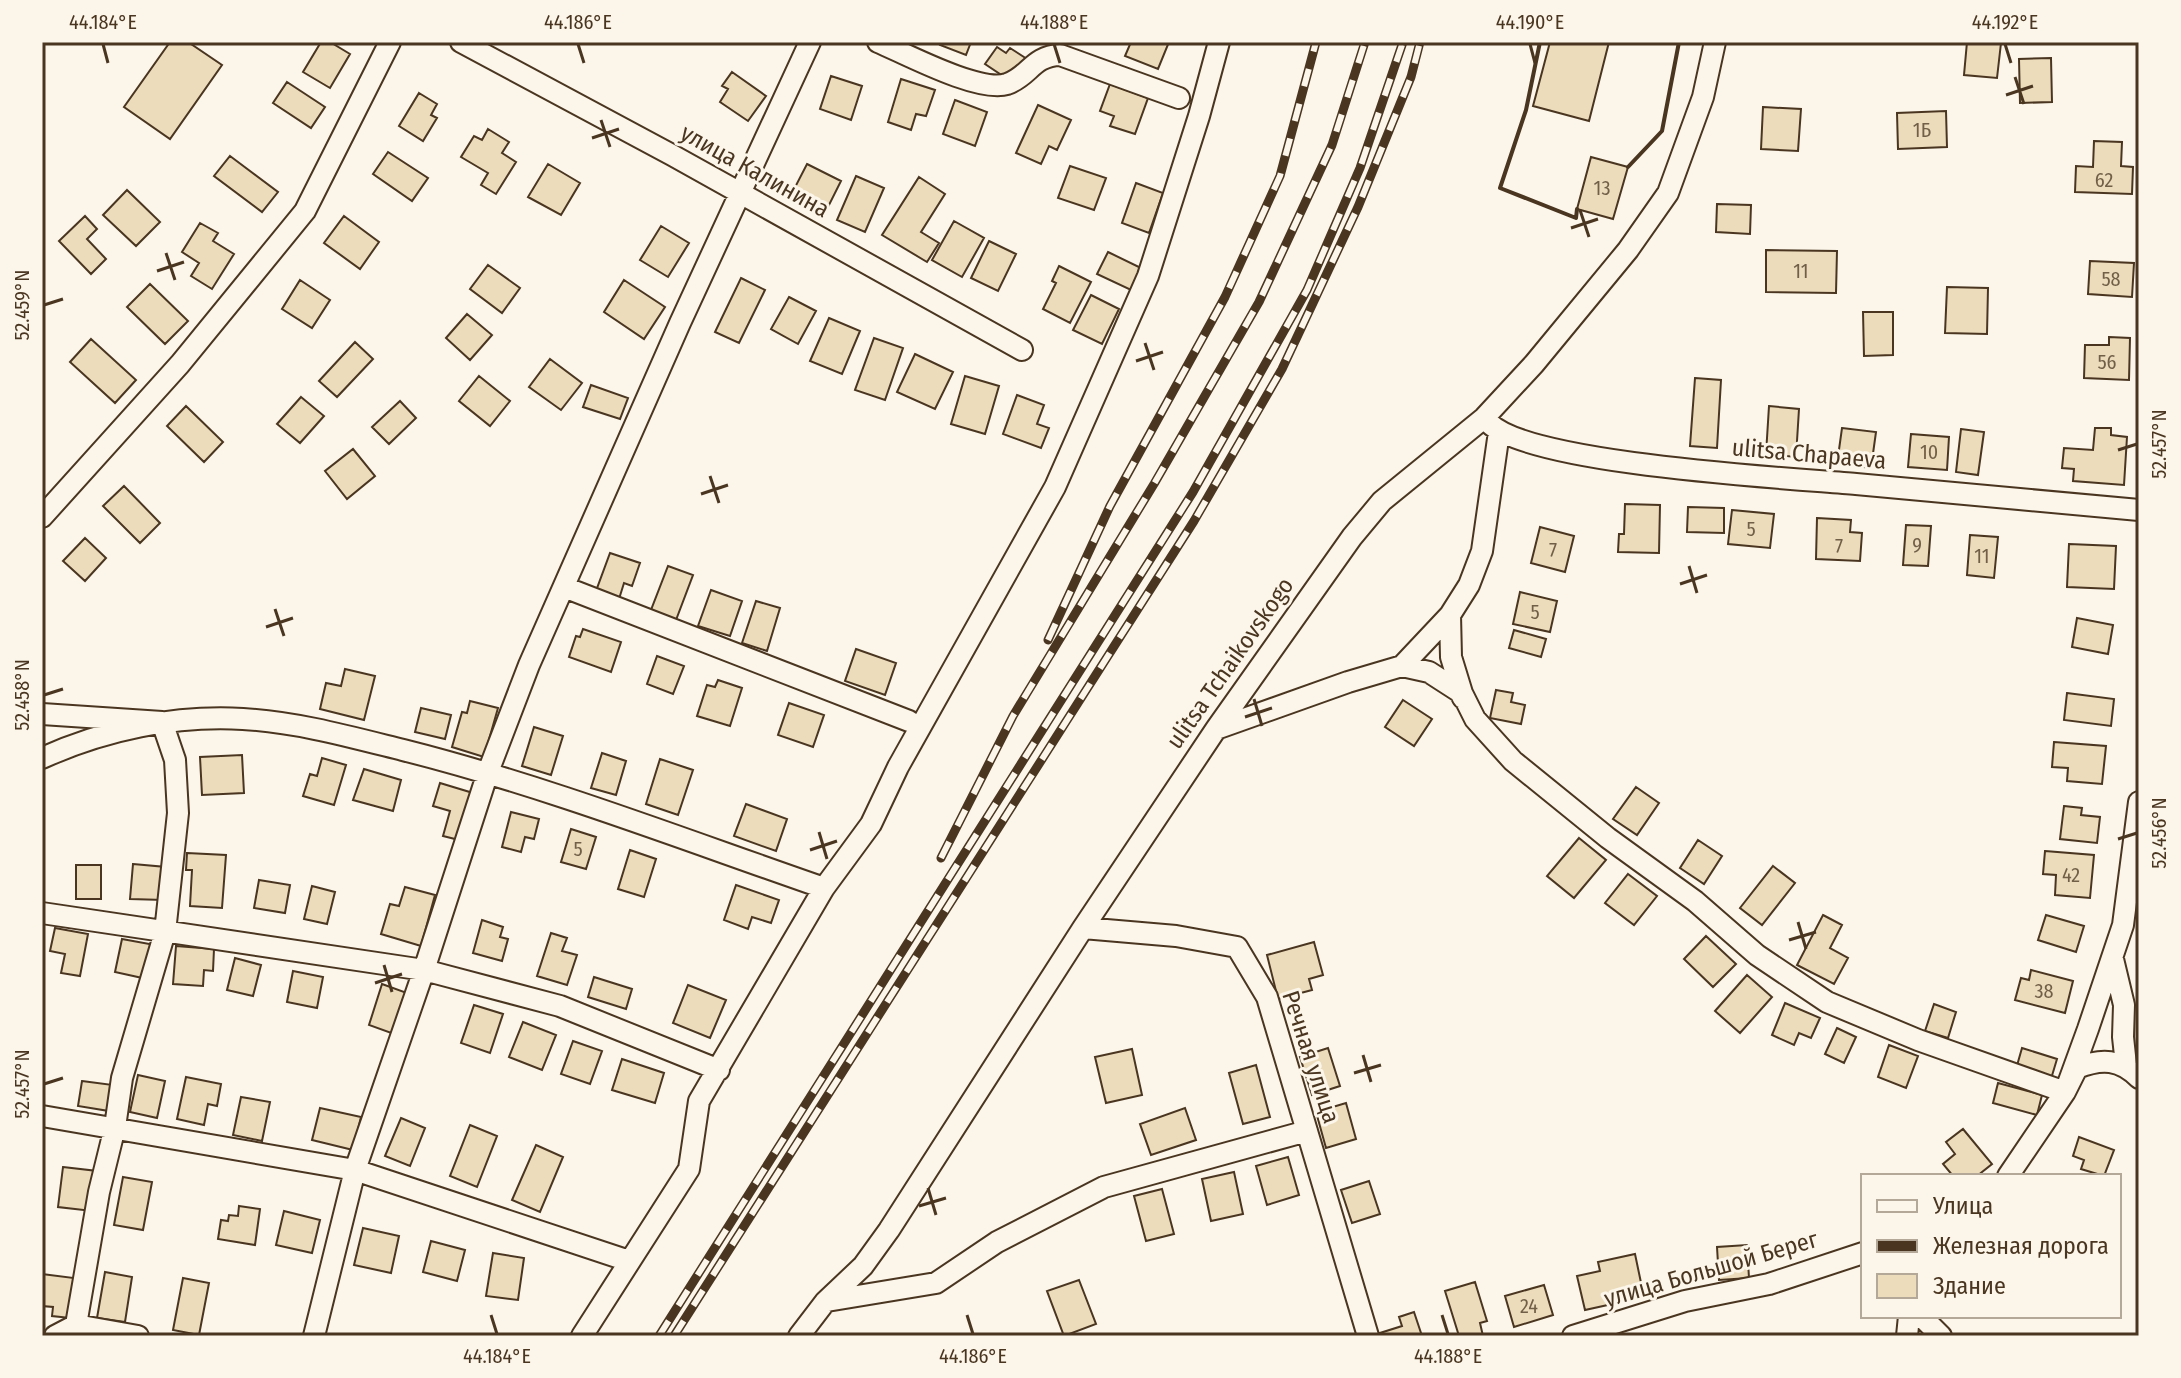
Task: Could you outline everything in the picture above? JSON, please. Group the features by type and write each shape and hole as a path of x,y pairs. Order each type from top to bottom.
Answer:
{"street":[{"path":"42,517 180,364 305,211 390,42"},
{"name":"улица Калинина","path":"461,42 1022,350"},
{"path":"314,1336 355,1170 488,772 529,665 739,192 810,42"},
{"path":"878,42 976,83 995,86 1009,83 1045,56 1060,55 1179,98"},
{"path":"582,1336 689,1169 699,1101 824,888 871,824 905,753 1055,487 1148,276 1219,42"},
{"name":"ulitsa Tchaikovskogo","path":"799,1336 825,1302 863,1266 889,1230 1083,928 1324,573 1382,501 1491,425 1534,364 1628,250 1668,193 1703,97 1715,42"},
{"path":"1402,666 1450,615 1469,585 1482,551 1491,425"},
{"name":"ulitsa Chapaeva","path":"1491,425 1559,450 1656,466 2139,510"},
{"path":"564,587 909,721"},
{"path":"1450,615 1451,657 1462,693 1475,719"},
{"path":"1216,729 1402,666 1429,672 1460,692 1475,719 1513,761 1596,828 1695,901 1757,955 1827,1002 1918,1040 2065,1092"},
{"path":"42,714 162,722 242,719 329,732 488,772 824,888"},
{"path":"42,758 69,746 162,722"},
{"path":"76,1325 122,1078 165,932 178,813 175,760 162,722"},
{"path":"2065,1092 2123,925 2139,802"},
{"path":"42,913 424,970 560,1006 719,1070"},
{"name":"Речная улица","path":"1083,928 1176,936 1237,947 1267,997 1368,1336"},
{"path":"2112,957 2124,1005 2123,1037 2132,1072"},
{"path":"2009,1174 2065,1092 2077,1068 2095,1061 2132,1072"},
{"path":"42,1116 355,1170 629,1261"},
{"path":"825,1302 936,1283 997,1242 1104,1187 1307,1131"},
{"name":"улица Большой Берег","path":"1573,1336 1685,1301 1769,1284 1861,1254"},
{"path":"1923,1318 1941,1336"},
{"path":"55,1336 76,1325 138,1336"}],"building":[{"path":"170,42 188,42 222,65 170,139 124,107"},
{"path":"321,42 330,42 350,54 330,88 303,72"},
{"path":"941,42 971,42 966,55 940,45"},
{"path":"1131,42 1169,42 1158,69 1125,56"},
{"path":"1550,42 1609,42 1589,121 1533,106"},
{"path":"1967,42 2001,43 1997,78 1964,75"},
{"path":"997,47 1006,53 1010,48 1027,59 1012,82 985,64"},
{"path":"2051,58 2052,102 2020,103 2019,59"},
{"path":"732,72 766,96 748,121 720,102 728,89 722,86"},
{"path":"831,76 862,86 851,120 820,109"},
{"path":"901,79 935,90 926,116 916,114 911,130 888,122"},
{"path":"287,82 325,107 311,128 273,103"},
{"path":"1110,84 1148,98 1135,134 1110,126 1114,116 1100,111"},
{"path":"419,93 437,104 431,115 437,118 423,141 399,126"},
{"path":"955,100 987,112 975,146 943,134"},
{"path":"1038,105 1071,120 1057,150 1049,146 1041,164 1016,153"},
{"path":"1763,107 1801,109 1798,151 1761,149"},
{"path":"1946,111 1947,147 1898,149 1897,113"},
{"path":"488,129 509,142 502,153 516,162 496,194 481,185 488,173 461,157 474,136 482,140"},
{"path":"2094,141 2122,142 2121,166 2133,167 2132,194 2075,192 2076,166 2093,167"},
{"path":"388,152 428,178 412,201 373,174"},
{"path":"230,156 278,192 262,212 214,176"},
{"path":"1591,157 1628,167 1613,219 1577,209"},
{"path":"548,164 580,183 561,215 528,197"},
{"path":"807,164 841,181 824,215 790,197"},
{"path":"1070,166 1106,178 1094,210 1058,198"},
{"path":"856,176 884,188 865,232 837,220"},
{"path":"919,177 945,194 921,232 939,243 927,262 882,235"},
{"path":"1136,183 1163,193 1149,233 1122,223"},
{"path":"127,190 160,222 136,246 103,215"},
{"path":"1717,204 1751,205 1750,234 1716,232"},
{"path":"85,216 97,229 87,239 106,259 91,274 59,241"},
{"path":"344,216 379,242 360,269 324,243"},
{"path":"954,221 984,238 962,277 932,260"},
{"path":"200,223 218,233 213,241 234,254 212,289 191,276 199,263 182,252"},
{"path":"661,226 689,243 668,277 640,260"},
{"path":"989,241 1016,254 998,291 971,278"},
{"path":"1766,250 1837,251 1836,293 1766,292"},
{"path":"1108,252 1141,268 1131,290 1097,274"},
{"path":"2090,261 2134,263 2132,297 2088,294"},
{"path":"488,265 520,288 502,313 470,289"},
{"path":"1059,266 1091,282 1070,323 1043,309 1056,283 1052,281"},
{"path":"741,278 765,290 739,343 715,332"},
{"path":"300,280 330,300 312,328 282,309"},
{"path":"624,280 665,307 644,339 604,312"},
{"path":"150,284 188,321 165,344 127,307"},
{"path":"1947,287 1988,288 1987,334 1945,333"},
{"path":"1091,295 1119,309 1102,344 1073,330"},
{"path":"789,297 816,311 798,344 771,329"},
{"path":"1863,312 1893,312 1893,355 1864,356"},
{"path":"467,314 492,335 470,360 446,338"},
{"path":"829,318 860,331 842,374 810,361"},
{"path":"2109,337 2130,338 2129,380 2084,378 2085,345 2109,345"},
{"path":"874,338 903,348 885,400 855,390"},
{"path":"91,339 136,380 115,403 70,362"},
{"path":"355,342 373,359 337,397 319,381"},
{"path":"915,354 953,372 935,409 897,392"},
{"path":"550,359 582,383 561,410 529,387"},
{"path":"479,376 510,401 490,426 459,401"},
{"path":"965,376 999,386 985,434 951,424"},
{"path":"1695,378 1721,380 1717,448 1690,446"},
{"path":"591,385 628,398 620,419 583,407"},
{"path":"1017,395 1044,405 1037,424 1049,428 1041,448 1003,434"},
{"path":"301,397 324,416 300,443 277,424"},
{"path":"400,401 416,418 389,444 372,427"},
{"path":"186,406 223,442 204,462 167,426"},
{"path":"1769,406 1799,409 1796,457 1766,454"},
{"path":"1842,428 1876,432 1871,468 1837,464"},
{"path":"2095,428 2111,428 2111,435 2127,437 2124,485 2073,481 2074,469 2062,468 2064,448 2093,450"},
{"path":"1961,429 1984,432 1978,475 1956,472"},
{"path":"1911,434 1949,437 1947,470 1908,467"},
{"path":"353,449 375,476 347,499 325,471"},
{"path":"124,486 160,523 140,543 103,506"},
{"path":"1625,504 1660,505 1659,553 1618,552 1619,534 1624,534"},
{"path":"1688,507 1724,508 1724,533 1687,532"},
{"path":"1732,510 1774,514 1770,548 1728,544"},
{"path":"1817,518 1851,520 1850,532 1862,533 1860,561 1816,559"},
{"path":"1906,525 1931,526 1928,566 1903,565"},
{"path":"1540,527 1574,536 1565,572 1531,563"},
{"path":"1970,535 1998,537 1994,578 1967,575"},
{"path":"85,538 106,558 85,581 63,561"},
{"path":"2069,544 2116,546 2114,589 2067,587"},
{"path":"610,553 640,563 632,586 624,583 619,599 596,591"},
{"path":"668,566 693,575 676,620 651,610"},
{"path":"711,590 742,601 730,636 698,626"},
{"path":"1520,592 1557,601 1550,632 1513,624"},
{"path":"756,601 780,608 767,651 742,643"},
{"path":"2077,618 2113,625 2108,654 2072,647"},
{"path":"583,629 621,642 611,672 569,657 576,636 580,637"},
{"path":"1514,630 1546,639 1541,657 1509,648"},
{"path":"856,649 896,663 885,695 845,681"},
{"path":"657,656 684,666 673,694 647,684"},
{"path":"345,669 375,676 364,720 320,709 326,683 341,686"},
{"path":"718,680 742,688 730,726 697,716 707,685 715,687"},
{"path":"1496,690 1513,693 1511,702 1525,705 1521,724 1490,718"},
{"path":"2067,693 2114,699 2111,726 2064,720"},
{"path":"1403,700 1432,719 1414,746 1385,727"},
{"path":"470,701 498,708 484,757 452,747 462,712 467,713"},
{"path":"789,703 824,715 813,747 778,735"},
{"path":"421,708 451,715 445,739 415,732"},
{"path":"534,727 563,736 551,775 522,766"},
{"path":"2054,742 2106,746 2102,784 2067,781 2068,768 2052,767"},
{"path":"602,753 626,761 616,795 591,788"},
{"path":"242,755 244,793 202,795 200,757"},
{"path":"322,758 346,765 334,805 303,796 310,774 317,776"},
{"path":"660,759 693,770 678,815 646,804"},
{"path":"364,769 401,780 393,811 353,800"},
{"path":"440,783 473,793 459,840 443,836 450,811 433,806"},
{"path":"1636,787 1659,803 1637,835 1613,819"},
{"path":"746,804 787,819 776,851 734,836"},
{"path":"2064,806 2082,808 2081,815 2100,817 2097,843 2060,839"},
{"path":"511,812 539,819 534,839 525,837 521,852 502,847"},
{"path":"571,829 596,837 586,869 561,862"},
{"path":"1579,838 1606,860 1574,898 1547,876"},
{"path":"1698,840 1722,856 1704,884 1680,868"},
{"path":"630,850 656,859 644,897 618,889"},
{"path":"2045,851 2094,855 2090,898 2055,895 2056,875 2043,874"},
{"path":"187,853 226,855 222,908 190,906 192,870 186,870"},
{"path":"133,864 166,867 164,900 130,899"},
{"path":"76,865 101,865 101,899 76,899"},
{"path":"1773,866 1795,883 1762,925 1740,908"},
{"path":"1628,874 1657,896 1634,925 1605,903"},
{"path":"259,880 290,885 285,913 254,908"},
{"path":"736,885 779,900 771,923 752,917 748,929 724,920"},
{"path":"312,886 335,892 327,924 304,919"},
{"path":"405,887 435,895 421,946 381,934 390,904 399,906"},
{"path":"1823,915 1842,925 1830,948 1848,958 1834,984 1797,965"},
{"path":"2046,915 2084,926 2076,952 2038,940"},
{"path":"482,920 503,927 500,937 508,939 502,961 473,953"},
{"path":"55,928 88,934 80,976 61,973 65,954 50,951"},
{"path":"551,933 567,938 562,951 577,955 567,985 537,976"},
{"path":"1706,936 1736,964 1713,987 1684,959"},
{"path":"122,939 155,945 147,979 115,972"},
{"path":"1314,942 1323,975 1309,979 1312,990 1278,999 1267,955"},
{"path":"176,946 214,949 213,971 204,970 203,986 173,984"},
{"path":"235,958 261,965 253,996 227,990"},
{"path":"2031,970 2073,981 2065,1013 2015,1000 2021,978 2029,980"},
{"path":"293,971 323,977 317,1008 287,1002"},
{"path":"1747,975 1772,997 1740,1033 1715,1011"},
{"path":"594,977 632,989 626,1009 588,997"},
{"path":"382,984 407,993 394,1034 369,1025"},
{"path":"688,985 726,1000 710,1038 673,1023"},
{"path":"1785,1003 1820,1018 1811,1038 1799,1033 1794,1045 1772,1035"},
{"path":"1934,1004 1956,1012 1948,1038 1925,1031"},
{"path":"474,1005 503,1014 490,1053 461,1043"},
{"path":"523,1022 556,1035 542,1070 509,1057"},
{"path":"1837,1028 1856,1037 1844,1063 1825,1054"},
{"path":"573,1041 602,1051 590,1084 561,1074"},
{"path":"1889,1045 1918,1056 1906,1088 1878,1077"},
{"path":"1328,1048 1340,1086 1312,1095 1300,1057"},
{"path":"2022,1048 2057,1059 2051,1079 2016,1069"},
{"path":"1132,1049 1142,1095 1106,1103 1095,1057"},
{"path":"622,1059 664,1073 655,1103 612,1090"},
{"path":"1256,1065 1270,1117 1243,1124 1229,1073"},
{"path":"138,1075 165,1081 157,1118 130,1112"},
{"path":"186,1077 221,1084 217,1106 208,1104 204,1125 177,1119"},
{"path":"82,1081 113,1085 109,1111 78,1106"},
{"path":"1998,1083 2042,1095 2037,1115 1993,1103"},
{"path":"241,1097 270,1102 262,1141 233,1135"},
{"path":"1346,1103 1356,1139 1326,1148 1316,1112"},
{"path":"320,1108 361,1117 353,1150 312,1140"},
{"path":"1185,1108 1196,1140 1151,1155 1140,1124"},
{"path":"401,1118 425,1128 410,1166 385,1156"},
{"path":"470,1125 497,1136 477,1187 450,1176"},
{"path":"1963,1129 1992,1164 1980,1174 1951,1174 1943,1164 1955,1154 1946,1142"},
{"path":"2079,1137 2114,1150 2105,1174 2081,1169 2084,1160 2073,1156"},
{"path":"536,1145 563,1157 540,1212 512,1200"},
{"path":"1288,1157 1299,1195 1267,1205 1256,1166"},
{"path":"63,1167 97,1171 92,1211 58,1207"},
{"path":"1234,1172 1243,1214 1211,1221 1202,1179"},
{"path":"123,1177 152,1182 143,1230 114,1225"},
{"path":"1369,1181 1380,1214 1352,1223 1341,1190"},
{"path":"1162,1189 1174,1234 1146,1241 1134,1196"},
{"path":"239,1206 260,1209 255,1245 218,1239 221,1220 228,1221 229,1215 238,1216"},
{"path":"284,1211 320,1220 312,1253 276,1245"},
{"path":"363,1228 399,1236 391,1273 354,1265"},
{"path":"431,1241 465,1250 457,1281 423,1272"},
{"path":"1747,1245 1749,1278 1719,1280 1717,1247"},
{"path":"493,1253 524,1258 518,1300 486,1296"},
{"path":"1635,1254 1644,1297 1585,1310 1577,1276 1600,1271 1598,1262"},
{"path":"105,1272 132,1277 125,1322 97,1318"},
{"path":"42,1274 74,1278 70,1318 52,1316 53,1307 42,1306"},
{"path":"183,1278 209,1283 199,1335 173,1330"},
{"path":"1079,1280 1096,1324 1064,1336 1047,1291"},
{"path":"1475,1282 1487,1321 1480,1323 1483,1336 1459,1336 1445,1291"},
{"path":"1544,1285 1553,1315 1514,1327 1505,1296"},
{"path":"1414,1312 1422,1336 1381,1336 1380,1333 1402,1326 1399,1317"}],"railway":[{"path":"1048,640 1110,506 1225,297 1280,176 1316,42"},
{"path":"941,858 1013,716 1154,484 1259,302 1332,145 1365,42"},
{"path":"659,1336 1193,492 1307,290 1360,168 1403,42"},
{"path":"674,1336 1194,521 1282,369 1358,207 1411,77 1420,42"}],"wall":[{"path":"1540,42 1526,110 1500,188 1576,218 1577,209"},
{"path":"1628,167 1662,131 1679,42"}]}
